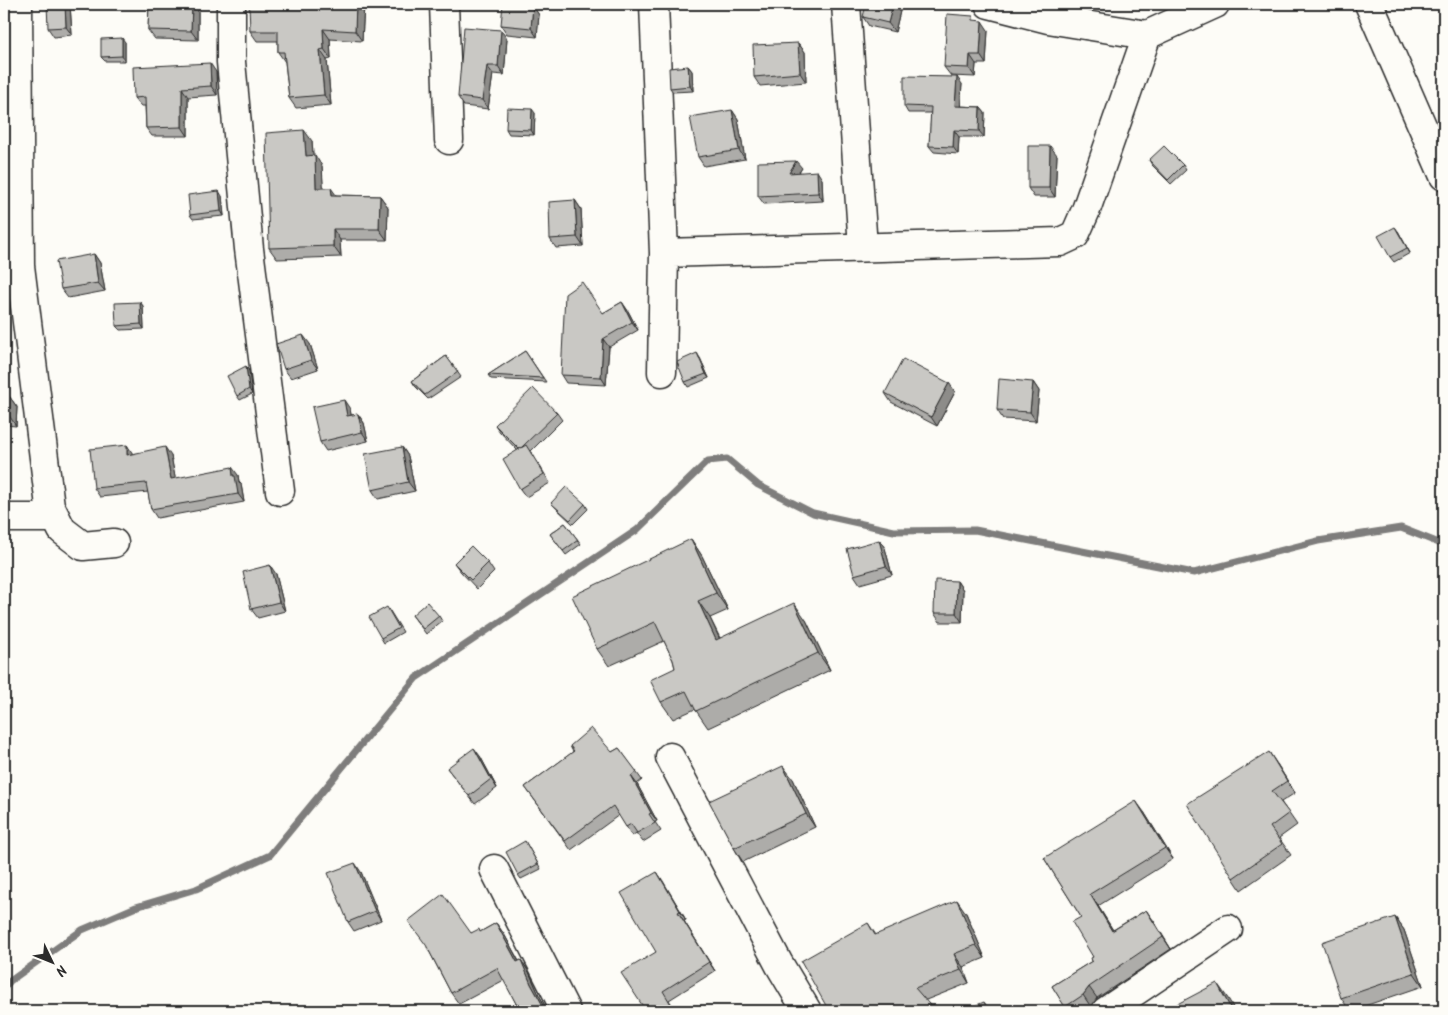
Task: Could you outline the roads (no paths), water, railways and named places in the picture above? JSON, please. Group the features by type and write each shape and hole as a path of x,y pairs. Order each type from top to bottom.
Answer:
{"street":[{"path":"18,4 20,266 50,506 62,530 83,546 114,543"},
{"path":"231,4 231,62 249,249 280,491"},
{"path":"444,4 449,140"},
{"path":"654,4 664,253 662,372"},
{"path":"846,4 863,247"},
{"path":"989,4 1048,19 1147,35 1215,4"},
{"path":"1369,4 1444,176"},
{"path":"664,253 1060,242 1075,235 1086,210 1147,35"},
{"path":"4,518 56,518"},
{"path":"670,757 779,964 808,1011"},
{"path":"494,869 566,1011"},
{"path":"1106,1011 1228,930"}],"waterway":[{"path":"4,988 10,981 82,930 136,907 196,889 270,855 416,678 637,530 708,461 727,459 758,485 813,513 894,531 975,530 1194,573 1318,541 1401,528 1444,545"}]}
